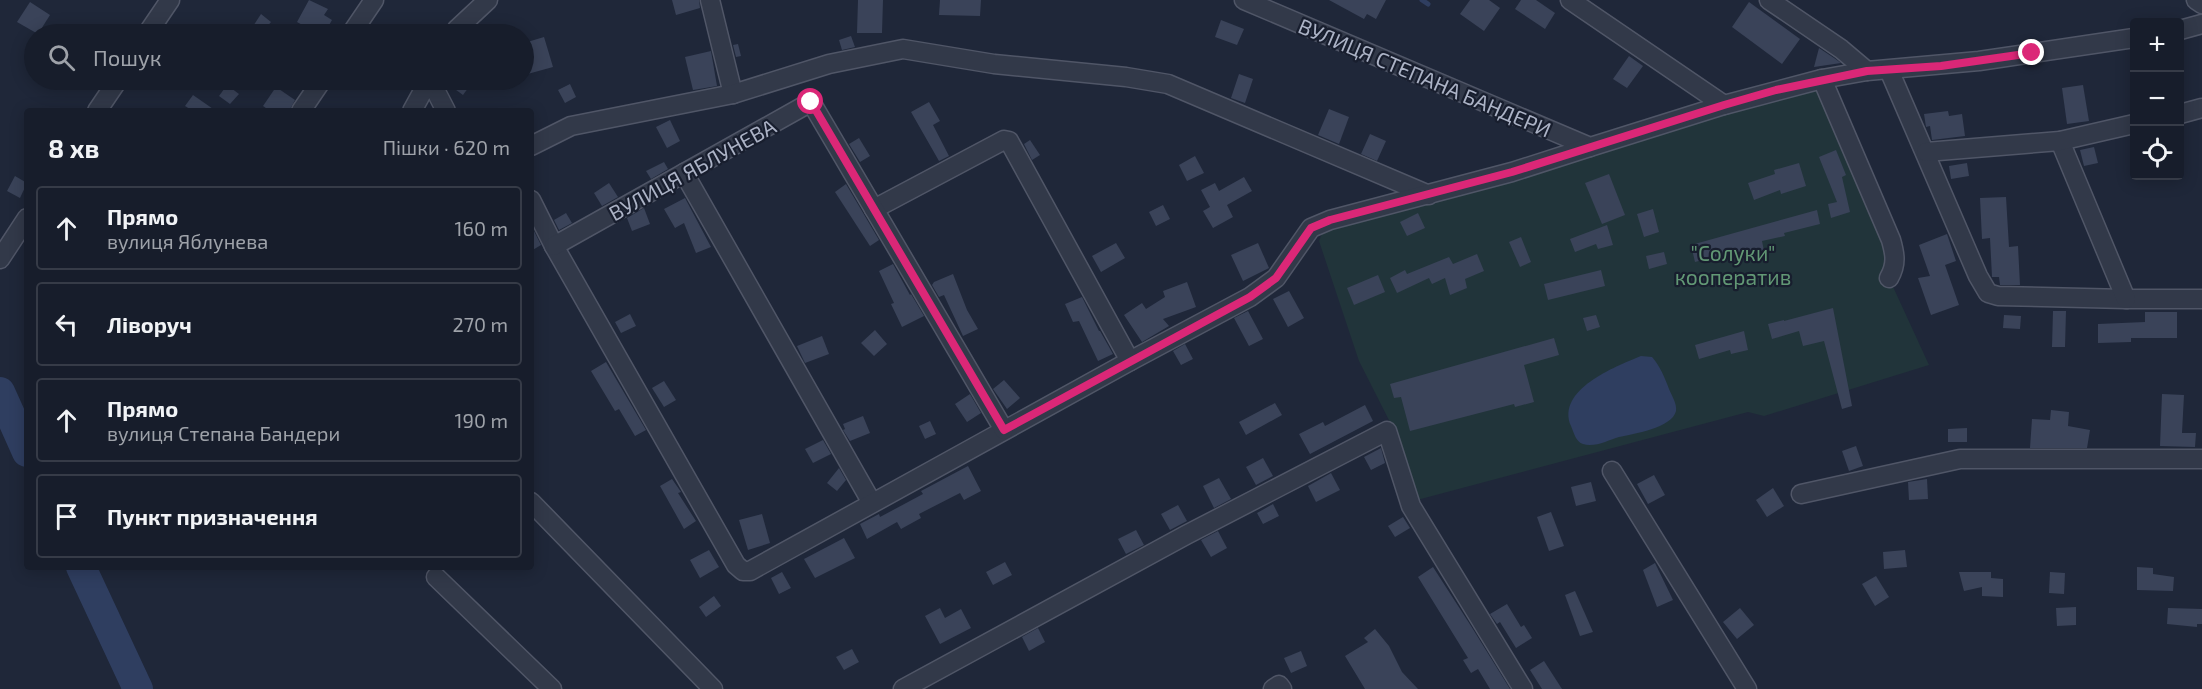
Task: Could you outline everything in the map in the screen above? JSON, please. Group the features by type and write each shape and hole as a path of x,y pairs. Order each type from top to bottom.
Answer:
{"street":[{"path":"154,24 170,0"},
{"path":"358,24 374,0"},
{"path":"462,24 488,0"},
{"path":"710,0 733,94"},
{"name":"ВУЛИЦЯ СТЕПАНА БАНДЕРИ","path":"1244,0 1590,147"},
{"path":"1570,0 1724,105"},
{"path":"1769,0 1842,49 1867,71"},
{"path":"2196,0 2202,4"},
{"path":"2184,29 2202,24"},
{"path":"534,206 554,246 736,565 743,571 750,571 1250,297 1276,278 1311,228 1330,220 1429,195 1724,105 1822,80 1867,71 1979,62 2130,39"},
{"path":"534,144 571,126 733,94 829,64 903,50 994,64 1168,84 1429,195"},
{"path":"1889,70 1978,276 1988,292 1998,296 2202,299"},
{"path":"1822,80 1891,240 1895,262 1889,278"},
{"path":"99,108 111,90"},
{"path":"303,108 315,90"},
{"path":"414,108 424,90"},
{"path":"435,90 444,108"},
{"name":"ВУЛИЦЯ ЯБЛУНЕВА","path":"554,246 811,102 1004,430"},
{"path":"1926,152 2060,141 2130,125"},
{"path":"874,209 1004,140 1009,141 1130,361"},
{"path":"2060,141 2126,299"},
{"path":"684,173 872,503"},
{"path":"0,259 24,223"},
{"path":"903,689 1186,535 1387,431 1411,506 1523,689"},
{"path":"1801,494 1960,459 2202,459"},
{"path":"1612,471 1747,689"},
{"path":"534,505 713,689"},
{"path":"436,577 552,689"},
{"path":"1273,689 1279,685 1282,689"}],"green space":[{"name":"\"Солуки\" кооператив","path":"1822,79 1889,251 1889,278 1929,365 1764,416 1748,412 1417,500 1395,432 1359,361 1319,241 1322,233 1340,225"}],"water":[{"path":"1641,356 1652,357 1662,372 1676,406 1673,417 1660,426 1642,432 1597,444 1581,443 1571,426 1569,413 1572,401 1579,391 1603,373"}],"building":[{"path":"309,0 328,9 324,15 332,20 330,24 297,22"},
{"path":"672,0 699,0 700,8 676,15"},
{"path":"858,0 883,0 882,33 857,33"},
{"path":"940,0 981,0 980,16 939,15"},
{"path":"1329,0 1386,0 1376,19 1367,14 1364,19"},
{"path":"1470,0 1489,0 1500,8 1484,31 1460,14"},
{"path":"1521,0 1536,0 1555,13 1545,29 1515,9"},
{"path":"30,2 50,15 44,24 24,24 24,26 17,22"},
{"path":"1749,2 1800,39 1782,64 1732,27"},
{"path":"261,14 271,22 269,24 254,24"},
{"path":"1221,20 1244,29 1237,45 1215,37"},
{"path":"851,36 855,47 842,50 839,40"},
{"path":"544,37 553,67 534,72 534,40"},
{"path":"738,44 741,56 736,57 733,45"},
{"path":"1819,48 1834,58 1841,63 1814,67"},
{"path":"711,51 717,86 693,90 685,57"},
{"path":"1629,56 1643,66 1627,88 1613,79"},
{"path":"1239,74 1253,79 1245,103 1231,98"},
{"path":"570,84 576,97 565,103 558,90"},
{"path":"2083,85 2089,121 2067,124 2062,88"},
{"path":"223,90 234,90 239,94 230,104 219,96"},
{"path":"274,90 280,90 295,100 291,108 263,106"},
{"path":"456,90 467,90 463,95"},
{"path":"193,95 212,108 188,108 185,106"},
{"path":"929,102 940,121 933,125 949,156 939,161 911,112"},
{"path":"1329,109 1349,117 1339,144 1318,135"},
{"path":"1948,111 1949,116 1962,114 1965,136 1932,140 1930,126 1926,127 1924,114"},
{"path":"670,120 680,141 667,148 656,127"},
{"path":"1370,134 1386,141 1377,161 1361,154"},
{"path":"859,138 870,156 860,162 849,144"},
{"path":"1030,140 1040,155 1032,160 1024,144"},
{"path":"2094,147 2098,163 2084,166 2080,150"},
{"path":"1836,150 1846,175 1842,177 1850,212 1831,218 1828,204 1837,202 1819,157"},
{"path":"1195,156 1204,173 1187,181 1179,165"},
{"path":"664,162 668,169 651,179 646,171"},
{"path":"1799,163 1806,186 1781,194 1780,190 1754,200 1748,183 1775,174 1774,170"},
{"path":"1967,163 1969,176 1951,179 1949,166"},
{"path":"1609,174 1625,215 1602,224 1585,183"},
{"path":"15,176 24,181 24,189 20,198 7,191"},
{"path":"1244,177 1252,191 1227,205 1233,217 1213,228 1203,211 1210,207 1201,190 1215,183 1219,191"},
{"path":"609,183 618,197 602,206 594,193"},
{"path":"846,184 879,240 870,246 835,192"},
{"path":"2006,197 2009,247 2018,246 2020,285 2000,285 1999,277 1992,277 1990,238 1982,239 1980,198"},
{"path":"685,198 711,247 696,253 684,223 675,228 664,209"},
{"path":"1163,205 1170,219 1156,226 1149,212"},
{"path":"644,208 650,224 632,231 627,218"},
{"path":"1653,209 1659,232 1644,237 1637,214"},
{"path":"1817,210 1820,224 1762,241 1764,251 1721,259 1721,255 1695,262 1691,245"},
{"path":"566,213 572,223 559,230 554,220"},
{"path":"1418,213 1425,228 1407,236 1400,222"},
{"path":"1607,225 1613,245 1598,249 1596,244 1575,252 1570,239"},
{"path":"534,231 541,245 534,249"},
{"path":"1947,234 1956,261 1945,265 1959,305 1931,315 1918,278 1930,276 1919,245"},
{"path":"1521,237 1531,262 1520,267 1509,242"},
{"path":"1116,243 1125,258 1101,272 1092,256"},
{"path":"1258,243 1269,268 1243,281 1231,255"},
{"path":"1664,252 1667,264 1649,269 1646,256"},
{"path":"1477,254 1484,271 1465,279 1467,288 1450,295 1445,278 1432,284 1429,278 1397,293 1390,278 1405,270 1407,274 1449,257 1453,264"},
{"path":"893,264 924,316 902,327 879,271"},
{"path":"1601,270 1605,286 1548,300 1544,284"},
{"path":"953,274 967,310 978,329 963,336 944,295 939,297 932,285"},
{"path":"1378,275 1385,292 1354,305 1347,288"},
{"path":"1187,282 1196,307 1163,319 1169,326 1142,342 1124,315 1142,303 1146,309 1165,297 1163,291"},
{"path":"1289,291 1304,318 1288,327 1273,299"},
{"path":"1082,297 1113,354 1098,361 1079,321 1073,322 1065,304"},
{"path":"1833,308 1852,406 1842,409 1824,341 1803,346 1799,331 1772,339 1768,324"},
{"path":"1248,311 1263,339 1249,346 1234,318"},
{"path":"2053,311 2066,311 2065,347 2052,347"},
{"path":"2145,312 2177,312 2177,338 2131,338 2131,342 2098,343 2098,324 2145,322"},
{"path":"630,314 636,326 621,333 615,322"},
{"path":"1596,315 1600,327 1587,331 1583,318"},
{"path":"2004,315 2021,316 2020,329 2003,328"},
{"path":"875,330 887,344 874,356 861,343"},
{"path":"1744,331 1748,350 1731,354 1730,350 1699,359 1695,345"},
{"path":"822,336 829,354 805,363 797,346"},
{"path":"1554,338 1559,355 1524,365 1534,402 1515,407 1514,404 1410,431 1401,397 1394,398 1390,384"},
{"path":"1185,344 1193,359 1181,365 1173,351"},
{"path":"606,362 646,430 635,436 619,409 615,411 591,371"},
{"path":"1004,380 1020,398 1007,409 993,389"},
{"path":"664,381 676,400 664,407 652,388"},
{"path":"970,394 981,413 967,422 955,404"},
{"path":"2162,394 2184,395 2182,433 2196,433 2195,447 2160,446"},
{"path":"1275,403 1282,415 1246,435 1239,422"},
{"path":"1365,405 1373,421 1310,454 1299,434 1323,422 1325,426"},
{"path":"2051,410 2069,412 2068,426 2090,430 2087,448 2030,448 2032,419 2050,420"},
{"path":"863,416 870,433 850,441 843,430 845,429 843,424"},
{"path":"930,421 936,434 925,439 919,426"},
{"path":"1967,428 1967,442 1948,442 1948,429"},
{"path":"823,440 831,454 813,463 805,449"},
{"path":"1856,446 1863,466 1849,471 1842,451"},
{"path":"1381,448 1385,463 1371,470 1364,457"},
{"path":"1263,458 1273,476 1256,485 1246,467"},
{"path":"968,466 981,491 964,500 960,493 919,514 921,518 901,529 897,522 867,539 860,524 879,514 880,517 923,494 921,491"},
{"path":"839,468 846,480 837,491 827,483"},
{"path":"1331,473 1340,490 1316,502 1308,486"},
{"path":"1654,475 1665,495 1648,504 1637,484"},
{"path":"1219,478 1231,499 1214,508 1203,486"},
{"path":"672,479 696,521 684,529 660,486"},
{"path":"1927,479 1928,499 1909,500 1908,482"},
{"path":"1591,482 1596,501 1576,506 1571,487"},
{"path":"1773,488 1784,506 1767,517 1756,500"},
{"path":"1273,504 1279,516 1263,524 1257,513"},
{"path":"1178,505 1187,521 1170,530 1161,514"},
{"path":"1551,512 1564,546 1549,551 1537,517"},
{"path":"762,514 770,543 748,550 739,520"},
{"path":"1403,517 1410,528 1395,537 1388,526"},
{"path":"1136,530 1144,545 1126,554 1118,539"},
{"path":"1218,531 1227,548 1211,557 1201,540"},
{"path":"844,538 855,558 815,578 804,559"},
{"path":"709,550 719,567 700,578 690,560"},
{"path":"1905,550 1907,567 1884,569 1883,552"},
{"path":"1005,562 1012,575 993,585 986,572"},
{"path":"1655,563 1673,600 1657,607 1643,570"},
{"path":"1433,567 1510,689 1490,689 1478,669 1471,673 1463,660 1468,658 1418,577"},
{"path":"2137,567 2153,568 2153,574 2174,577 2173,591 2137,590"},
{"path":"782,572 791,588 779,594 771,578"},
{"path":"1959,572 1991,572 1991,578 2003,579 2003,597 1982,596 1982,587 1964,591"},
{"path":"2050,572 2065,573 2064,594 2049,593"},
{"path":"1876,576 1889,597 1875,606 1862,584"},
{"path":"1575,591 1593,632 1580,636 1565,595"},
{"path":"714,596 721,606 706,617 699,607"},
{"path":"1507,604 1521,627 1524,625 1532,638 1516,648 1500,622 1497,624 1490,614"},
{"path":"2076,607 2076,625 2057,626 2056,608"},
{"path":"940,608 945,618 961,609 971,628 940,644 925,616"},
{"path":"1740,608 1754,625 1737,639 1723,622"},
{"path":"2168,608 2202,609 2202,624 2197,624 2197,627 2167,624"},
{"path":"1038,628 1045,642 1029,651 1022,637"},
{"path":"1375,629 1389,646 1402,672 1418,689 1365,689 1345,656 1368,642 1364,638"},
{"path":"852,649 859,662 844,670 836,657"},
{"path":"1301,651 1307,666 1291,673 1284,658"},
{"path":"1544,661 1562,689 1542,689 1530,670"}],"waterway":[{"path":"1422,0 1428,4"},
{"path":"0,392 24,445"},
{"path":"82,570 138,689"}],"route":[{"path":"811,102 1004,430 1250,297 1276,278 1311,228 1330,220 1512,172 1776,90 1867,71 1979,62 2032,53"}]}
